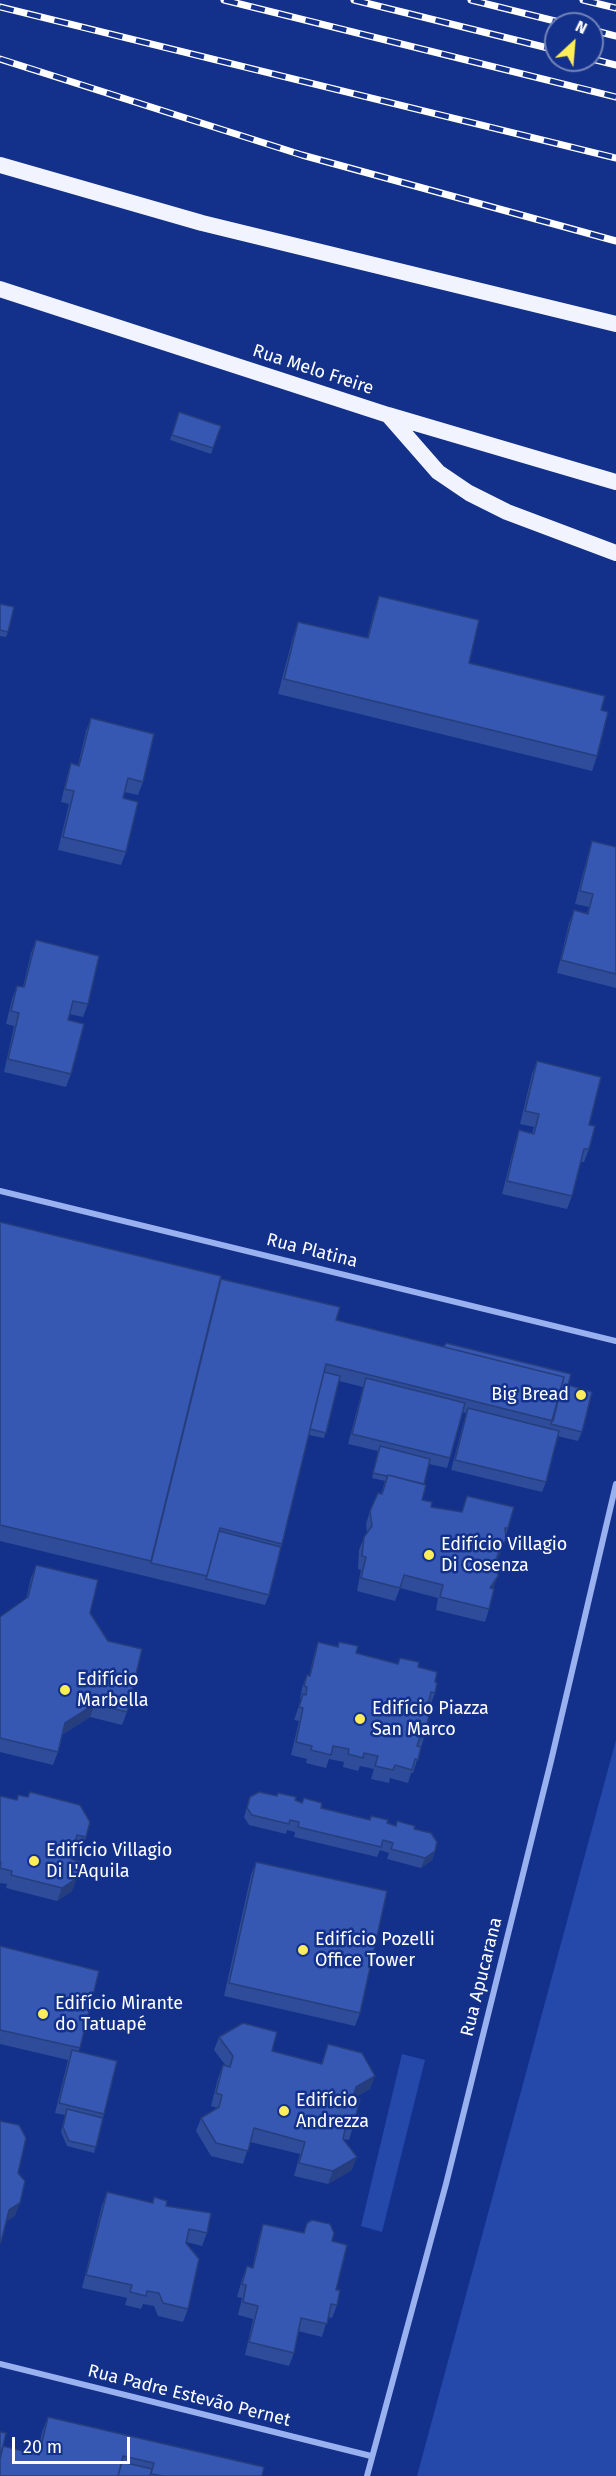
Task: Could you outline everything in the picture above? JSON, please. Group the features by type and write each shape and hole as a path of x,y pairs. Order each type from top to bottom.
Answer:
{"highway":[{"path":"0,165 202,223 616,324"},
{"name":"Rua Melo Freire","path":"0,289 388,415 616,482"},
{"path":"388,415 438,472 468,493 507,512 616,553"}],"street":[{"name":"Rua Platina","path":"0,1191 616,1341"},
{"name":"Rua Apucarana","path":"367,2476 446,2184 551,1761 616,1484"},
{"name":"Rua Padre Estevão Pernet","path":"0,2364 372,2456"}],"shaded area":[{"path":"616,1740 616,2476 417,2476"},
{"path":"402,2054 425,2060 382,2232 361,2226"}],"building":[{"path":"179,412 221,426 213,448 172,435"},
{"path":"379,596 479,620 469,663 605,696 601,710 608,712 597,756 284,679 298,622 368,638"},
{"path":"0,604 14,607 8,632 0,630"},
{"path":"91,718 154,734 143,782 128,778 123,798 138,802 126,852 63,837 74,791 65,789 71,763 79,766"},
{"path":"592,841 616,847 616,974 561,960 574,910 588,914 593,894 580,891"},
{"path":"36,940 99,956 88,1004 73,1001 68,1020 84,1024 71,1074 8,1059 19,1013 11,1011 17,986 24,987"},
{"path":"537,1061 601,1077 589,1125 595,1126 589,1149 584,1149 572,1196 507,1181 519,1130 534,1134 539,1114 525,1111"},
{"path":"0,1222 221,1276 151,1561 0,1525"},
{"path":"221,1279 340,1307 336,1320 564,1377 553,1421 326,1364 282,1544 220,1528 207,1576 151,1563"},
{"path":"446,1343 571,1374 568,1385 592,1392 582,1432 551,1424 564,1377 444,1347"},
{"path":"324,1372 340,1376 326,1433 310,1429"},
{"path":"366,1378 465,1403 450,1458 352,1434"},
{"path":"468,1408 559,1431 546,1482 455,1460"},
{"path":"380,1446 430,1459 424,1484 373,1473"},
{"name":"Edifício Villagio Di Cosenza","path":"388,1475 426,1485 422,1500 432,1502 431,1507 462,1512 467,1496 514,1507 508,1528 505,1528 506,1539 497,1556 498,1576 490,1588 494,1589 489,1609 440,1597 443,1585 404,1575 400,1588 361,1578 366,1557 362,1556 364,1537 372,1526 370,1511 378,1493 382,1494"},
{"path":"219,1531 281,1547 269,1595 206,1579"},
{"name":"Edifício Marbella","path":"36,1565 98,1580 90,1613 108,1641 142,1649 127,1712 95,1704 65,1723 58,1752 0,1738 0,1617 28,1597"},
{"name":"Edifício Piazza San Marco","path":"318,1642 338,1647 339,1642 358,1646 356,1653 398,1664 400,1658 419,1662 418,1667 437,1672 435,1693 431,1692 428,1705 431,1706 424,1738 420,1737 417,1746 421,1747 418,1760 415,1759 412,1770 395,1765 393,1770 375,1766 378,1756 364,1753 363,1758 348,1754 349,1749 333,1746 331,1755 311,1750 312,1746 296,1742 303,1708 299,1707 303,1694 306,1695 307,1687 304,1686 307,1675 310,1676"},
{"name":"Edifício Villagio Di L'Aquila","path":"30,1792 80,1805 90,1822 86,1837 77,1835 71,1859 81,1862 77,1878 62,1888 11,1875 12,1871 0,1868 0,1796 17,1800 18,1795 28,1797"},
{"path":"259,1792 296,1797 295,1800 302,1803 304,1798 322,1803 321,1808 370,1820 371,1816 388,1820 387,1823 396,1826 397,1821 415,1826 414,1829 431,1833 437,1842 435,1851 425,1858 391,1849 393,1843 383,1840 381,1847 298,1827 299,1822 290,1820 289,1824 252,1815 247,1808 250,1797"},
{"name":"Edifício Pozelli Office Tower","path":"256,1862 387,1891 360,2013 229,1983"},
{"name":"Edifício Mirante do Tatuapé","path":"0,1946 99,1971 80,2048 0,2030"},
{"name":"Edifício Andrezza","path":"243,2023 277,2032 272,2051 322,2064 328,2044 362,2053 375,2076 356,2087 353,2097 360,2099 353,2127 346,2125 343,2139 357,2157 333,2171 299,2163 305,2142 254,2128 248,2151 216,2143 201,2118 219,2107 222,2095 216,2093 223,2065 230,2067 233,2056 219,2037"},
{"path":"72,2050 117,2061 104,2114 59,2103"},
{"path":"67,2109 103,2118 96,2147 69,2141 63,2127"},
{"path":"0,2121 19,2125 26,2138 18,2173 25,2181 20,2203 9,2210 0,2243"},
{"path":"107,2192 153,2203 154,2197 167,2201 166,2206 211,2213 207,2233 189,2229 186,2243 199,2259 188,2309 163,2303 159,2293 147,2291 146,2296 130,2292 132,2285 86,2275"},
{"path":"312,2220 330,2224 334,2233 332,2241 347,2245 336,2290 340,2290 337,2305 331,2304 327,2324 301,2318 294,2353 249,2342 258,2306 243,2302 246,2285 242,2284 247,2266 253,2268 263,2224 304,2233 307,2223"},
{"path":"48,2417 264,2467 262,2476 163,2476 151,2474 154,2463 123,2456 118,2476 0,2476 3,2446 39,2455"},
{"path":"0,2432 6,2433 0,2458"},
{"path":"122,2462 152,2469 150,2476 118,2476"}],"railway":[{"path":"224,0 616,97"},
{"path":"354,0 544,47"},
{"path":"471,0 544,18"},
{"path":"583,0 616,8"},
{"path":"0,7 616,158"},
{"path":"604,33 616,36"},
{"path":"0,59 302,155 616,241"},
{"path":"604,62 616,65"}],"place":[{"name":"Big Bread","path":"581,1395"},
{"name":"Edifício Villagio Di Cosenza","path":"429,1555"},
{"name":"Edifício Marbella","path":"65,1690"},
{"name":"Edifício Piazza San Marco","path":"360,1719"},
{"name":"Edifício Villagio Di L'Aquila","path":"34,1861"},
{"name":"Edifício Pozelli Office Tower","path":"303,1950"},
{"name":"Edifício Mirante do Tatuapé","path":"43,2014"},
{"name":"Edifício Andrezza","path":"284,2111"}]}
